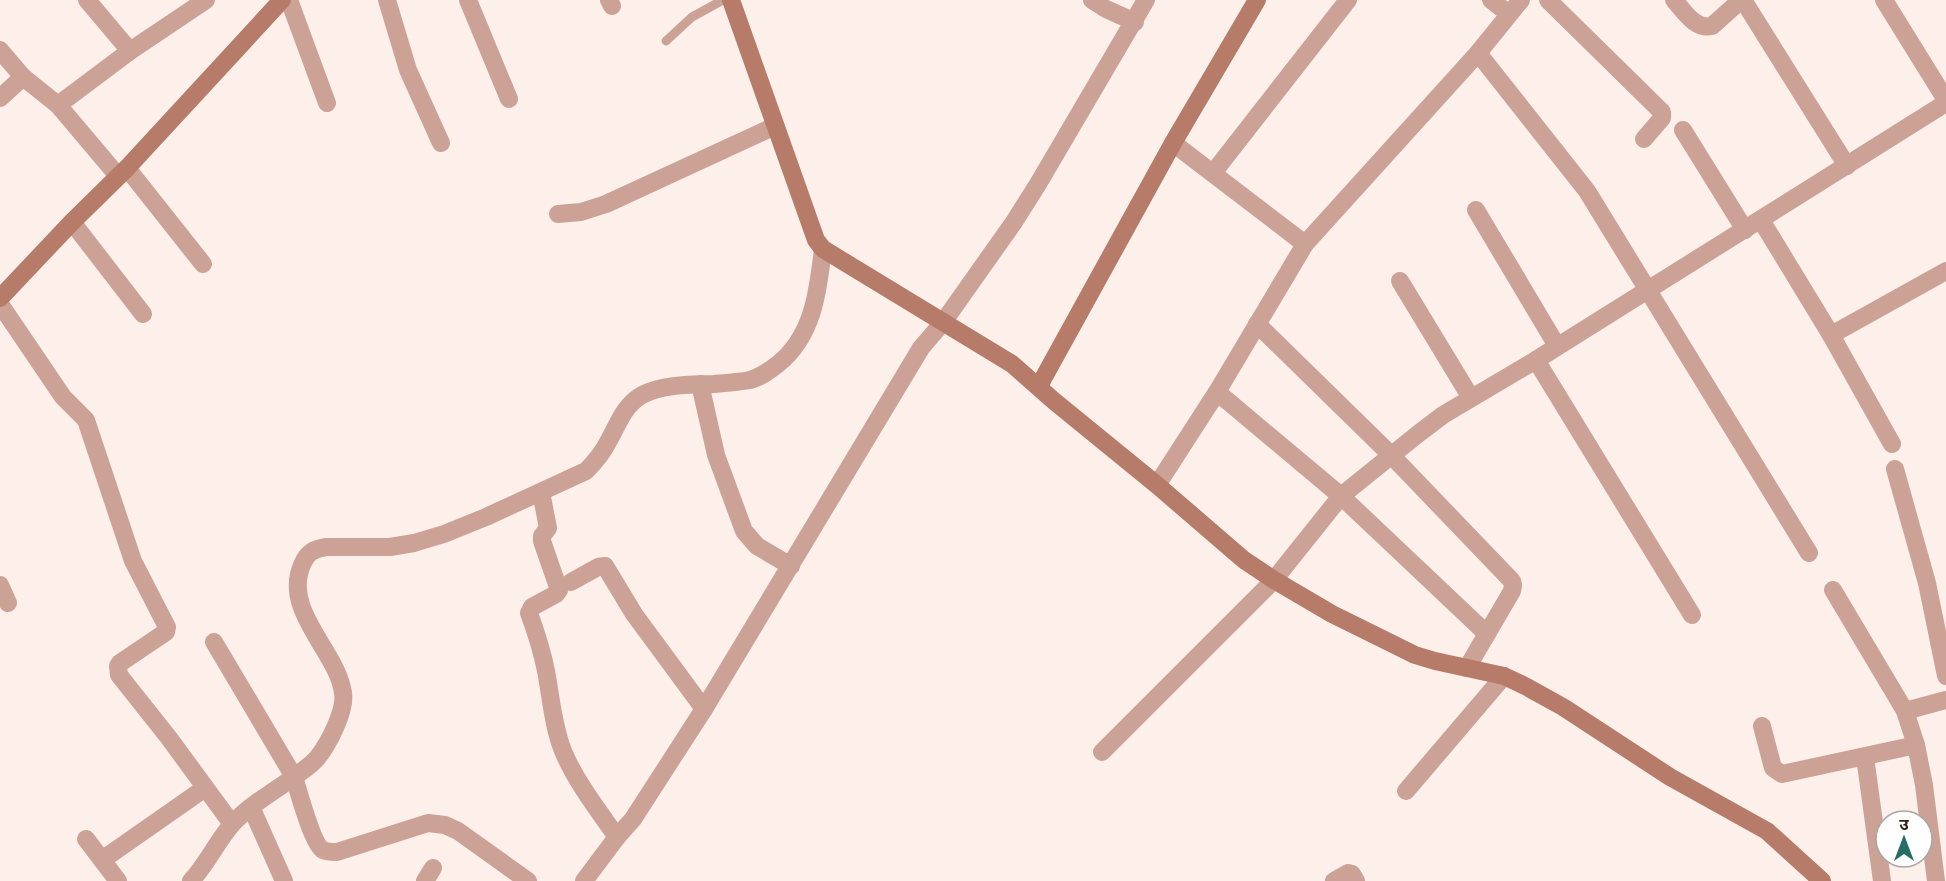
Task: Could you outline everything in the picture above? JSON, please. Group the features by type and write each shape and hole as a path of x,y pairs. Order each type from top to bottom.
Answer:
{"street":[{"path":"87,0 130,51"},
{"path":"58,105 130,51 206,0"},
{"path":"0,298 122,172 282,0"},
{"path":"289,0 327,103"},
{"path":"387,0 408,70 441,143"},
{"path":"468,0 508,99"},
{"path":"731,0 816,240 823,249 1012,364 1244,560 1274,580 1332,615 1415,655 1435,662 1504,676 1527,687 1563,707 1670,777 1767,831 1822,881"},
{"path":"1092,0 1135,22"},
{"path":"584,881 633,819 704,709 921,348 944,321 1032,194 1146,0"},
{"path":"1039,386 1173,143 1257,0"},
{"path":"1213,173 1348,0"},
{"path":"1157,485 1217,392 1305,244 1479,53 1515,7 1491,0"},
{"path":"1548,0 1662,112 1662,118 1644,139"},
{"path":"1674,0 1701,27 1712,26 1742,0 1847,166"},
{"path":"1102,752 1274,580 1341,496 1391,455 1471,398 1761,220 1946,101 1884,0"},
{"path":"0,50 23,77 58,105 122,172 203,264"},
{"path":"1479,53 1587,191 1809,553"},
{"path":"0,98 23,77"},
{"path":"558,214 581,212 606,204 775,126"},
{"path":"1683,130 1745,230"},
{"path":"1173,143 1305,244"},
{"path":"1476,210 1557,346"},
{"path":"1761,220 1831,335 1892,444"},
{"path":"72,222 143,314"},
{"path":"191,881 199,873 232,824 318,757 343,707 344,695 337,672 306,616 299,595 298,573 309,553 316,548 326,547 390,547 444,534 586,471 598,459 609,442 622,415 641,396 660,390 749,380 764,375 788,356 805,332 815,303 823,249"},
{"path":"1831,335 1946,271"},
{"path":"1400,281 1471,398"},
{"path":"0,304 63,397 86,420 133,561 167,627 166,632 120,663 119,675 232,824"},
{"path":"1257,324 1391,455 1512,581 1512,591 1467,668"},
{"path":"1536,360 1692,615"},
{"path":"700,384 716,455 744,531 757,546 791,566"},
{"path":"1217,392 1341,496 1487,634"},
{"path":"1895,469 1927,583 1946,676"},
{"path":"541,492 548,528 542,536 542,541 559,590 532,607 529,613 546,670 554,719 563,750 575,775 617,837"},
{"path":"571,582 598,567 605,566 634,614 704,709"},
{"path":"0,585 8,603"},
{"path":"1833,590 1905,711 1916,745 1924,785 1936,881"},
{"path":"214,642 294,777 314,838 320,849 337,852 428,823 438,823 458,831 528,881"},
{"path":"1406,791 1504,676"},
{"path":"1905,711 1946,700"},
{"path":"1762,726 1773,768 1782,774 1916,745"},
{"path":"1865,757 1882,881"},
{"path":"102,860 205,788"},
{"path":"251,807 284,881"},
{"path":"86,840 118,881"},
{"path":"1334,881 1348,873 1352,874 1356,881"}],"lane":[{"path":"666,41 692,17 723,0"}]}
